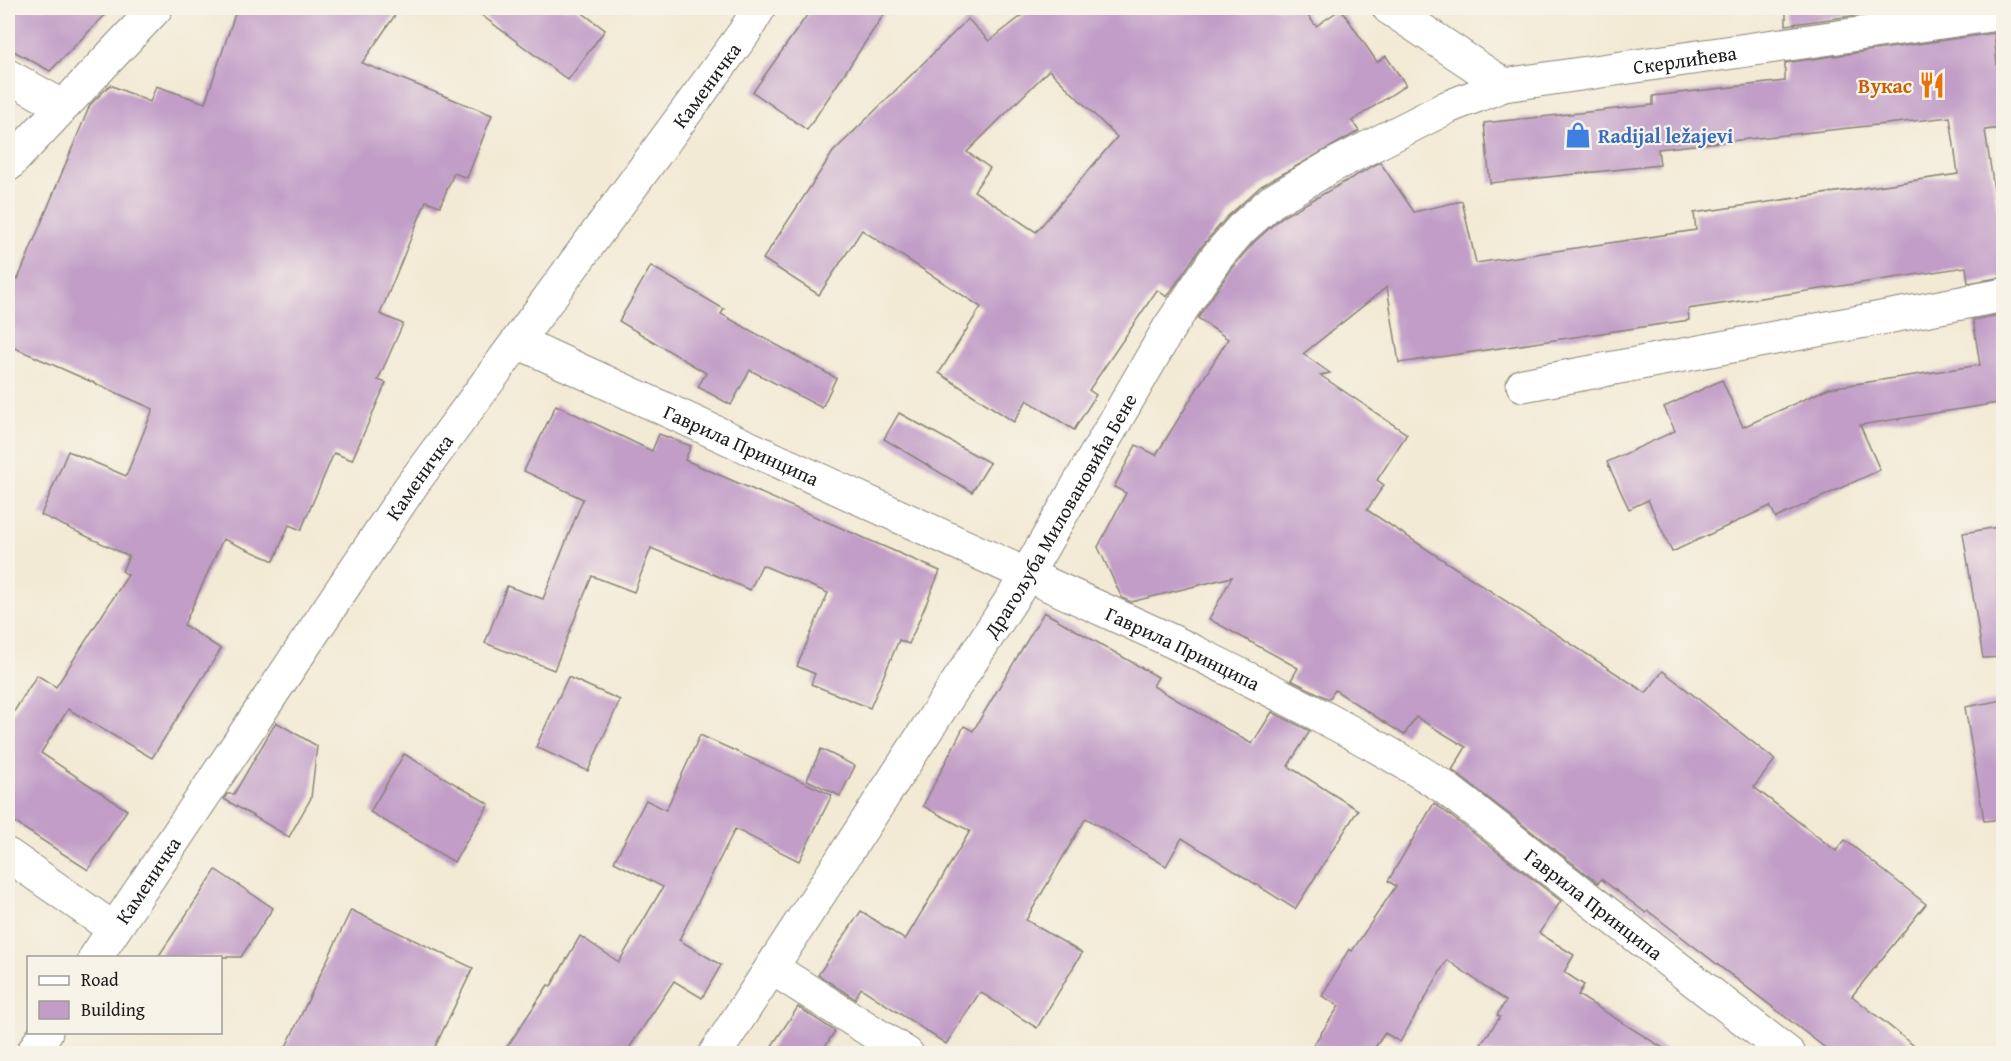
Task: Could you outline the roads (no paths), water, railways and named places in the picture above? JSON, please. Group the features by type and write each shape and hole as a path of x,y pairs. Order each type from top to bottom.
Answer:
{"street":[{"path":"8,165 156,8"},
{"name":"Каменичка","path":"96,956 411,486 744,33 759,8"},
{"path":"1389,8 1504,85"},
{"name":"Скерлићева","path":"1504,85 2004,13"},
{"path":"8,76 62,106"},
{"name":"Драгољуба Миловановића Бене","path":"715,1053 1026,576 1169,328 1216,258 1241,228 1271,202 1330,167 1448,107 1504,85"},
{"path":"1523,385 2004,295"},
{"name":"Гаврила Принципа","path":"518,342 1263,686 1394,756 1444,788 1789,1053"},
{"path":"8,855 114,929"},
{"path":"772,968 907,1053"},
{"path":"32,1053 45,1034"}],"place":[{"name":"Вукас","path":"1932,85"},
{"name":"Radijal ležajevi","path":"1578,135"}]}
